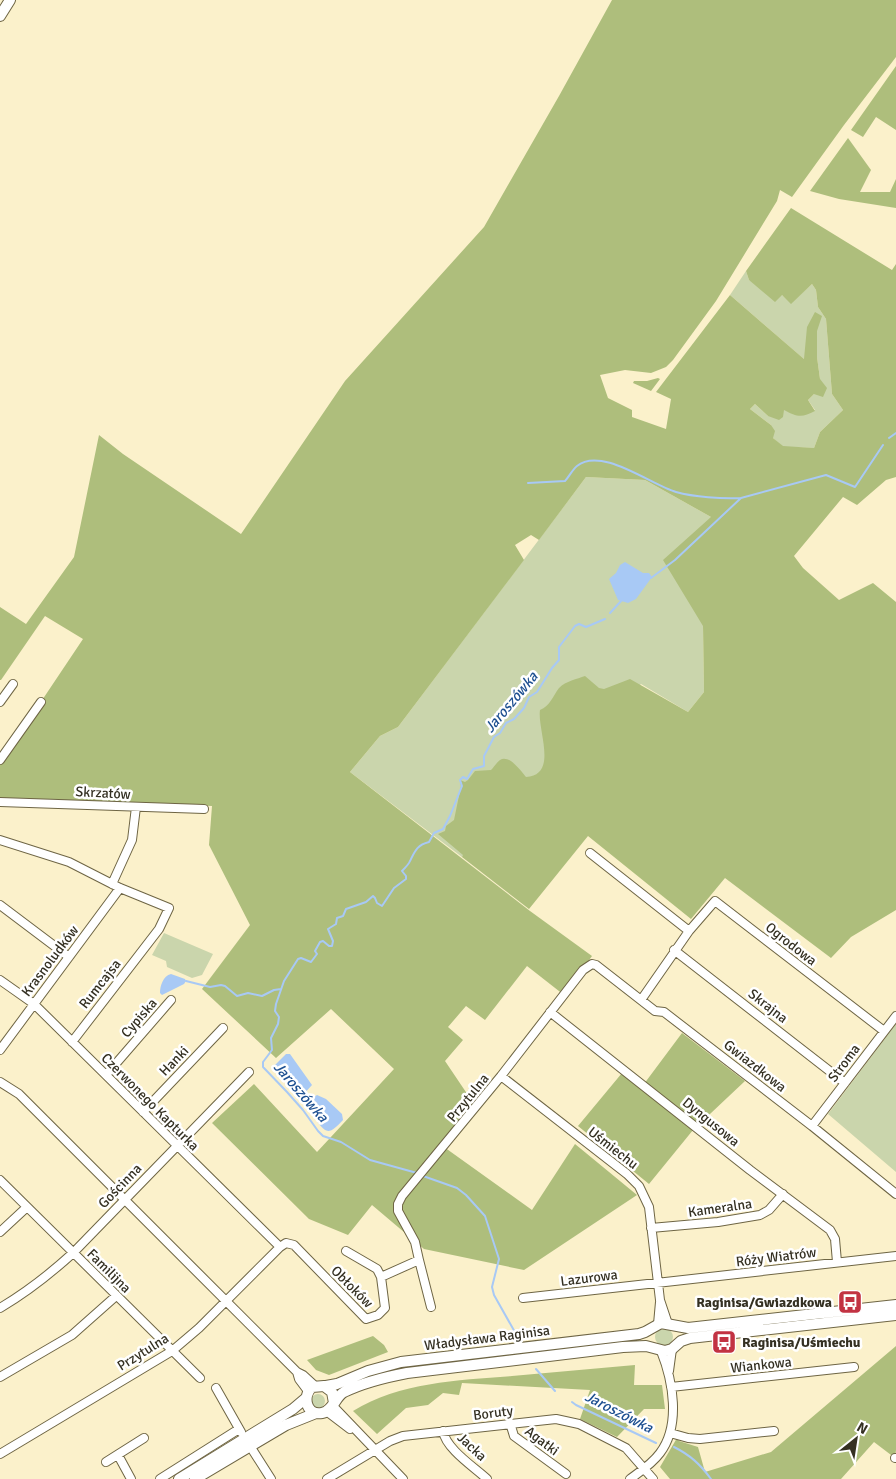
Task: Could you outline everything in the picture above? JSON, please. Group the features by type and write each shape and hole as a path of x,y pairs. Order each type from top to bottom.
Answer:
{"main road":[{"path":"0,16 10,0"},
{"name":"Władysława Raginisa","path":"195,1479 300,1404 314,1390 337,1384 368,1371 401,1362 639,1334 662,1325 688,1328 896,1305"},
{"path":"674,1347 678,1339 677,1332 662,1325 650,1334 650,1340 658,1350 674,1347 685,1339 722,1333 896,1315"},
{"name":"Władysława Raginisa","path":"179,1479 249,1441 299,1418 327,1408 342,1393 380,1378 623,1346 646,1346 658,1350"},
{"path":"314,1390 333,1394 327,1408 308,1408 314,1390"}],"street":[{"path":"0,702 13,684"},
{"path":"0,760 41,702"},
{"name":"Skrzatów","path":"0,802 204,808"},
{"path":"112,884 132,840 136,807"},
{"path":"0,840 69,862 120,888"},
{"path":"590,853 689,931"},
{"name":"Rumcajsa","path":"72,1042 159,929 169,908 120,888"},
{"name":"Krasnoludków","path":"0,1050 120,888"},
{"name":"Ogrodowa","path":"641,1000 674,950 715,901 884,1032"},
{"path":"0,905 69,957"},
{"name":"Skrajna","path":"674,950 845,1082"},
{"name":"Przytulna","path":"419,1260 415,1242 398,1211 400,1200 501,1076 586,967 592,964 596,965"},
{"name":"Gwiazdkowa","path":"596,965 655,1011 664,1012 812,1126 896,1194"},
{"name":"Czerwonego Kapturka","path":"0,980 34,1004 280,1247"},
{"name":"Cypiska","path":"106,1075 171,1000"},
{"name":"Dyngusowa","path":"550,1012 750,1170 830,1230 835,1240 837,1262"},
{"name":"Stroma","path":"812,1126 896,1016"},
{"name":"Hanki","path":"143,1112 223,1028"},
{"name":"Gościnna","path":"0,1308 35,1286 73,1253 250,1072"},
{"name":"Uśmiechu","path":"501,1076 633,1179 649,1207 662,1325"},
{"path":"0,1082 18,1094 296,1372 303,1375 314,1390"},
{"name":"Familijna","path":"0,1180 200,1378"},
{"name":"Kameralna","path":"652,1228 718,1222 760,1215 769,1210 783,1194"},
{"path":"0,1232 27,1207"},
{"name":"Obłoków","path":"280,1247 286,1243 294,1245 366,1319 378,1315 385,1308 381,1276 377,1268 346,1252"},
{"name":"Przytulna","path":"0,1454 172,1351 199,1328 280,1247"},
{"name":"Róży Wiatrów","path":"658,1282 896,1256"},
{"path":"419,1260 431,1308"},
{"name":"Obłoków","path":"381,1276 419,1260"},
{"name":"Lazurowa","path":"523,1298 658,1282"},
{"path":"0,1377 72,1335 116,1296"},
{"path":"669,1375 674,1347"},
{"path":"630,1479 645,1468 661,1452 670,1433 673,1413 671,1388 669,1375 658,1350"},
{"name":"Wiankowa","path":"671,1388 854,1368"},
{"path":"216,1388 239,1429 249,1441 271,1479"},
{"path":"327,1408 336,1418 366,1441 403,1479"},
{"name":"Boruty","path":"327,1479 375,1450 403,1436 556,1419 579,1424 626,1448 653,1479"},
{"name":"Agatki","path":"510,1423 514,1436 566,1474"},
{"path":"160,1479 239,1429"},
{"name":"Jacka","path":"443,1431 449,1445 488,1479"},
{"path":"670,1433 700,1439 774,1431"},
{"path":"106,1462 144,1438"},
{"path":"118,1455 131,1479"}],"green space":[{"path":"612,0 896,0 896,57 792,197 780,190 777,201 716,301 673,360 666,367 651,373 625,370 600,375 608,398 632,410 632,417 666,429 671,399 656,392 730,295 804,359 807,327 815,312 822,316 817,331 817,357 820,379 827,388 823,397 814,394 808,400 815,411 800,416 784,410 783,417 779,420 768,416 755,404 750,409 771,425 775,431 773,438 783,446 814,448 820,432 843,410 832,394 826,319 818,307 816,290 812,284 791,304 782,295 775,302 749,280 746,271 791,208 892,270 896,264 896,477 886,480 857,505 843,497 794,556 803,568 839,600 873,583 896,602 896,910 851,937 831,958 725,878 691,919 588,836 529,909 462,857 463,855 438,834 445,831 446,826 454,820 461,786 460,780 465,782 475,771 491,770 503,759 511,761 526,777 536,774 542,768 544,750 540,710 549,703 559,688 572,680 585,676 599,688 604,689 630,679 688,712 704,692 703,626 663,560 711,517 645,480 586,477 539,540 531,535 515,545 524,560 398,727 380,736 350,772 530,911 592,956 564,995 527,966 485,1020 466,1006 448,1027 463,1040 445,1061 476,1107 444,1147 532,1210 575,1144 637,1195 524,1270 424,1249 372,1205 348,1235 309,1219 212,1123 254,1084 317,1152 394,1069 331,1009 276,1058 202,989 250,925 209,845 212,806 0,799 0,763 83,639 45,616 0,680 0,607 26,624 74,557 99,435 123,454 241,534 345,381 484,227"},
{"path":"896,66 896,130 876,117 863,137 851,130"},
{"path":"848,138 871,170 860,192 890,192 896,179 896,208 839,199 810,191"},
{"path":"746,271 749,280 782,295 791,303 812,284 816,290 818,307 826,319 832,394 843,410 820,432 814,448 783,447 773,438 771,425 750,409 755,404 768,416 784,410 815,410 808,400 814,394 820,379 817,357 817,331 805,360 730,295"},
{"path":"660,379 651,391 633,383 634,381 647,381"},
{"path":"586,477 645,480 711,517 703,626 704,692 688,712 641,684 462,857 350,772 380,736 398,727"},
{"path":"164,933 213,954 202,975 192,978 167,967 166,961 152,955"},
{"path":"896,1024 896,1172 828,1114"},
{"path":"682,1033 745,1081 693,1130 649,1184 578,1126 622,1073 641,1088"},
{"path":"664,1328 670,1331 673,1337 670,1343 664,1346 658,1343 655,1337 658,1331"},
{"path":"373,1336 384,1345 388,1352 329,1375 316,1370 307,1360"},
{"path":"896,1346 895,1458 874,1442 841,1479 670,1479 660,1467 677,1438 679,1441 698,1447 705,1472 771,1452"},
{"path":"635,1365 634,1385 662,1385 665,1409 644,1409 617,1437 580,1419 590,1390 462,1383 459,1395 443,1393 428,1405 406,1408 377,1434 353,1411 371,1401 390,1394 430,1384"},
{"path":"315,1394 321,1394 325,1401 321,1408 315,1408 311,1404 311,1398"}],"water":[{"path":"625,562 643,573 649,573 652,577 636,599 628,603 618,600 609,579 616,573 620,565"},
{"path":"171,974 186,981 184,984 162,995 160,993 162,982"},
{"path":"286,1054 290,1054 312,1085 302,1096 274,1071 274,1066"},
{"path":"317,1095 326,1099 342,1114 343,1120 332,1130 329,1131 323,1128 316,1120 317,1113 308,1106"}],"waterway":[{"path":"889,438 896,433"},
{"path":"651,578 675,560 741,498 826,475 855,487 883,445"},
{"path":"528,483 565,481 577,466 587,461 599,461 626,469 676,492 708,497 741,498"},
{"path":"610,613 622,600"},
{"name":"Jaroszówka","path":"417,1173 370,1160 341,1142 323,1136 303,1110 263,1067 263,1062 272,1050 271,1038 278,1024 279,1017 275,1011 276,1004 284,981 298,959 301,958 311,962 317,954 315,951 320,942 323,941 332,946 333,941 328,929 336,924 337,918 343,916 346,909 366,902 373,896 377,903 382,906 394,888 406,879 402,871 409,863 413,854 422,845 429,842 434,833 443,829 462,786 460,780 463,777 467,779 473,769 484,766 484,756 494,737 500,733 506,723 514,719 524,708 529,697 537,692 559,660 559,647 575,626 579,624 586,627 605,619"},
{"path":"186,981 210,987 225,986 237,996 248,993 262,996 281,989"},
{"name":"Jaroszówka","path":"423,1176 457,1188 485,1216 499,1259 492,1287 494,1295 516,1334"},
{"path":"536,1369 555,1391"},
{"name":"Jaroszówka","path":"572,1402 656,1443"},
{"name":"Jaroszówka","path":"674,1447 694,1460 711,1479"}],"place":[{"name":"Raginisa/Gwiazdkowa","path":"850,1302"},
{"name":"Raginisa/Uśmiechu","path":"724,1342"}]}
